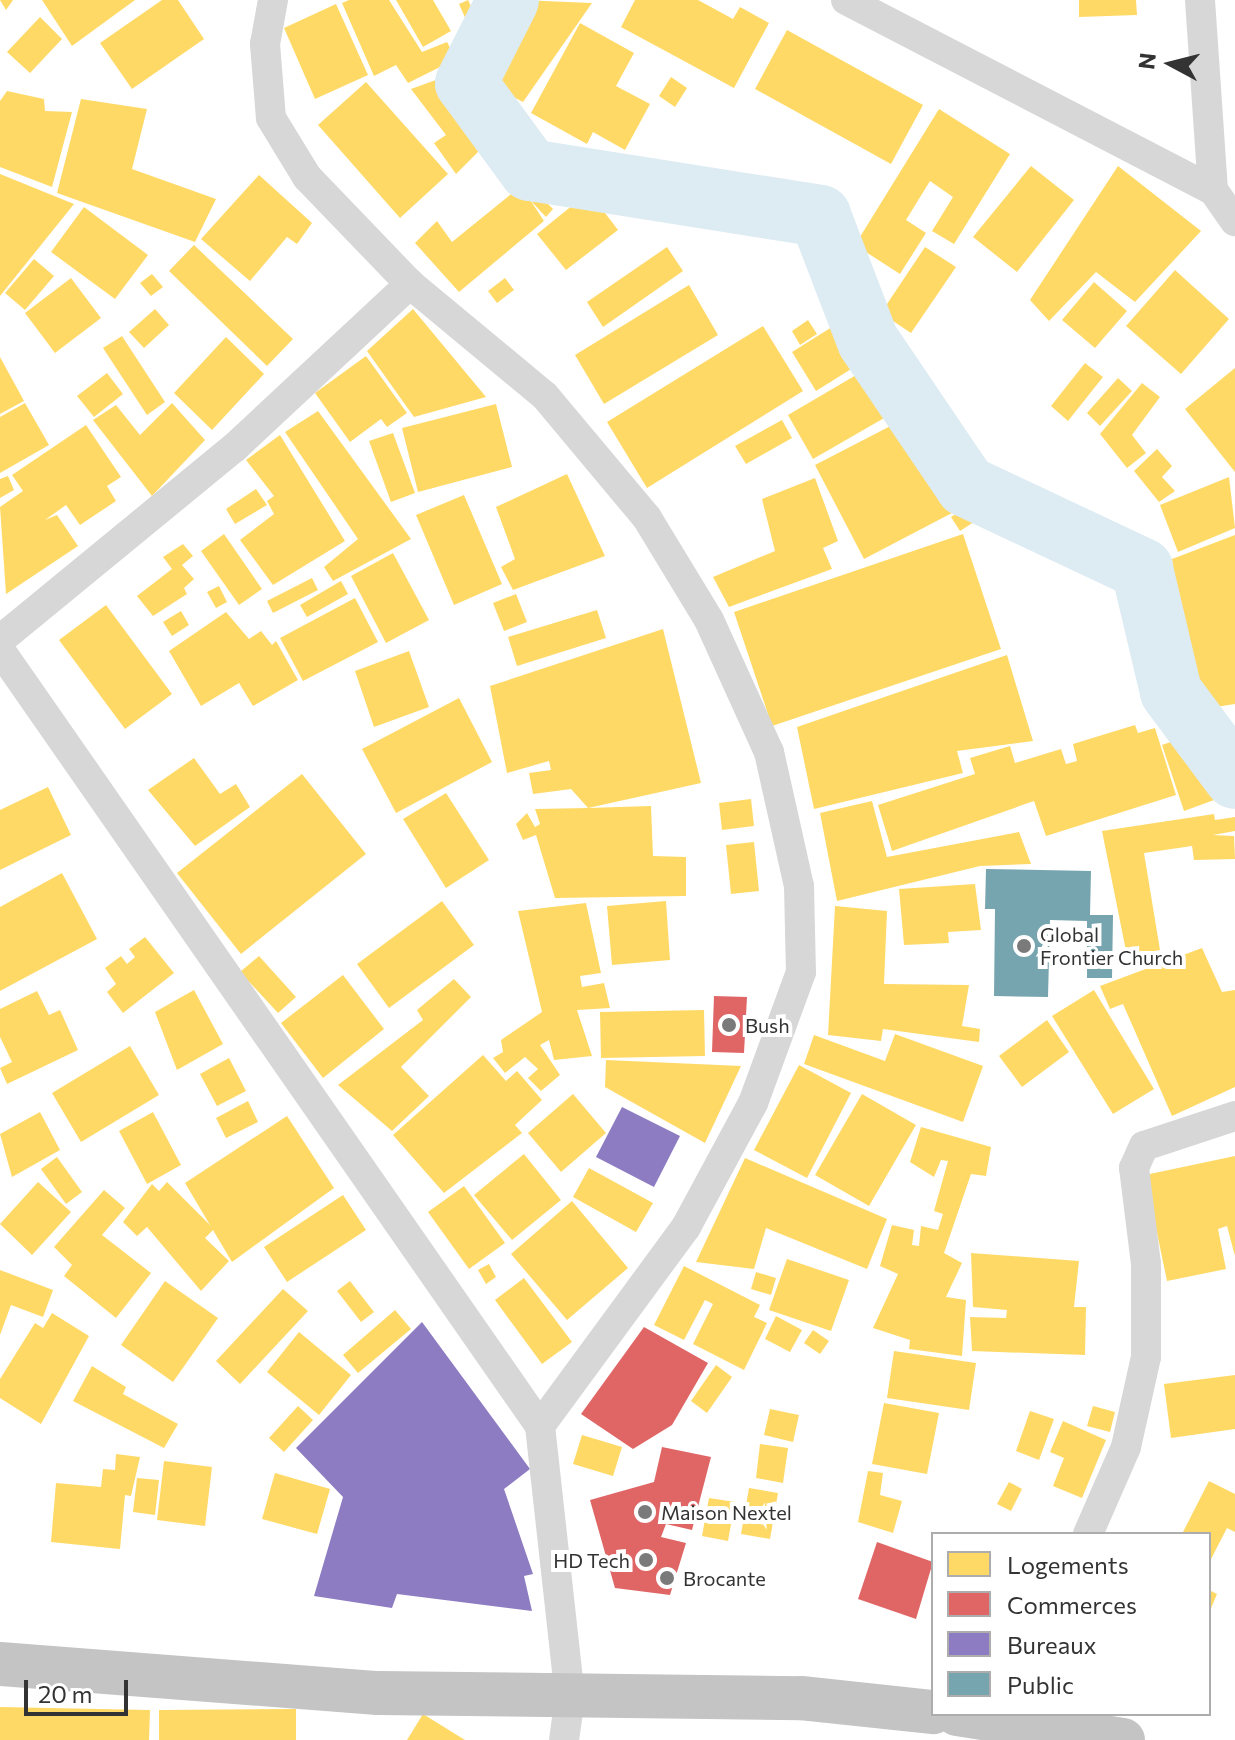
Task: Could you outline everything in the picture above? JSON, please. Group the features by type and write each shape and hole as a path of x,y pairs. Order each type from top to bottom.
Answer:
{"highway":[{"path":"0,1664 363,1692 801,1698 931,1712"},
{"path":"1014,1717 1123,1740"}],"street":[{"path":"273,0 265,44 271,118 307,177 410,284 545,396 647,518 709,620 769,752 799,886 801,972 753,1103 686,1227 540,1426"},
{"path":"846,0 1213,190 1235,221"},
{"path":"1200,0 1213,190"},
{"path":"0,640 234,448 410,284"},
{"path":"0,650 540,1426 570,1697 564,1740"},
{"path":"1089,1532 1126,1447 1146,1357 1146,1264 1134,1168 1144,1146 1235,1116"}],"building: Logements":[{"path":"0,0 13,0 6,10"},
{"path":"42,0 135,0 72,46"},
{"path":"162,0 178,0 204,39 132,89 100,43"},
{"path":"349,0 389,0 422,52 447,42 456,59 408,83 396,65 374,76 342,3"},
{"path":"396,0 433,0 451,31 423,47"},
{"path":"468,0 476,17 467,22 459,4"},
{"path":"520,0 592,3 523,102 479,79"},
{"path":"635,0 698,0 733,19 740,7 769,23 734,88 621,27"},
{"path":"1079,0 1136,0 1137,15 1079,17"},
{"path":"336,4 368,75 315,99 284,28"},
{"path":"40,17 62,39 30,73 7,52"},
{"path":"580,23 634,53 616,86 650,104 625,150 593,132 587,144 531,113"},
{"path":"787,30 923,105 891,164 755,89"},
{"path":"455,73 491,139 456,174 434,143 446,135 411,89"},
{"path":"671,77 687,88 675,107 659,96"},
{"path":"366,82 448,174 400,218 318,125"},
{"path":"7,91 44,99 45,111 72,112 52,187 0,167 0,101"},
{"path":"81,99 147,109 132,169 216,199 195,242 57,193"},
{"path":"939,109 1010,154 954,244 932,231 953,197 930,181 906,220 926,233 900,274 855,245"},
{"path":"514,155 526,171 508,186 495,171"},
{"path":"1031,166 1074,200 1017,272 973,237"},
{"path":"1118,166 1201,231 1135,302 1096,272 1049,321 1030,300"},
{"path":"0,174 74,204 0,296"},
{"path":"259,175 312,223 297,244 287,237 250,281 201,239"},
{"path":"551,180 562,185 555,200 544,194"},
{"path":"521,186 544,221 459,292 415,243 437,221 452,242"},
{"path":"589,192 618,230 566,270 537,234"},
{"path":"539,195 553,209 546,217 532,202"},
{"path":"84,207 148,255 115,299 51,252"},
{"path":"194,245 293,339 267,366 169,271"},
{"path":"667,247 683,271 603,327 587,302"},
{"path":"925,247 956,267 911,333 881,313"},
{"path":"34,259 54,276 25,310 5,293"},
{"path":"1175,270 1229,319 1181,374 1126,326"},
{"path":"152,274 163,287 151,296 140,283"},
{"path":"844,277 852,291 834,301 826,288"},
{"path":"71,278 101,318 55,353 25,313"},
{"path":"505,278 514,290 497,303 488,291"},
{"path":"1094,282 1127,311 1095,348 1062,320"},
{"path":"689,285 718,335 604,404 575,355"},
{"path":"856,299 864,315 855,320 847,304"},
{"path":"155,309 169,325 144,348 129,332"},
{"path":"413,309 486,397 414,417 367,351"},
{"path":"848,317 872,356 816,391 792,352"},
{"path":"808,320 817,334 800,345 792,331"},
{"path":"763,326 803,391 647,488 607,422"},
{"path":"122,336 165,402 147,415 103,348"},
{"path":"226,337 264,374 212,430 174,393"},
{"path":"366,356 407,413 387,427 381,419 350,442 315,393"},
{"path":"0,357 24,401 0,414"},
{"path":"880,361 905,406 813,459 788,415"},
{"path":"1085,363 1103,377 1068,421 1051,406"},
{"path":"1235,368 1235,472 1185,409"},
{"path":"107,373 123,394 94,417 77,396"},
{"path":"1118,378 1132,391 1100,426 1087,413"},
{"path":"1142,383 1160,397 1132,435 1146,453 1127,468 1100,434"},
{"path":"25,403 49,445 0,473 0,417"},
{"path":"172,403 205,440 152,496 93,420 116,405 140,435"},
{"path":"496,404 512,467 418,492 402,428"},
{"path":"318,411 411,539 333,581 324,567 358,539 285,432"},
{"path":"904,419 952,513 864,559 815,465"},
{"path":"782,420 792,438 746,464 735,446"},
{"path":"86,425 121,477 107,486 116,501 80,525 66,505 45,520 57,515 78,546 6,594 0,507 23,491 12,475"},
{"path":"393,433 415,493 391,502 369,441"},
{"path":"280,435 345,541 273,585 240,540 274,514 267,501 274,496 246,460"},
{"path":"1157,449 1172,466 1162,477 1175,491 1159,502 1134,471"},
{"path":"567,474 605,556 513,590 501,567 515,559 496,507"},
{"path":"8,476 14,490 0,498 0,479"},
{"path":"1229,477 1235,528 1178,552 1160,505"},
{"path":"815,478 838,541 823,548 832,569 729,607 713,577 775,551 762,499"},
{"path":"256,489 267,505 235,524 226,509"},
{"path":"987,492 997,507 960,531 951,517"},
{"path":"464,495 502,584 454,605 416,515"},
{"path":"224,534 262,589 239,605 201,551"},
{"path":"963,534 1001,649 772,726 734,612"},
{"path":"1235,535 1235,704 1190,711 1172,559"},
{"path":"183,544 193,556 182,565 194,579 184,588 187,594 153,616 137,596 172,569 163,557"},
{"path":"393,553 429,620 386,643 351,576"},
{"path":"312,578 318,590 273,613 267,601"},
{"path":"341,581 348,594 307,617 300,605"},
{"path":"219,586 227,602 216,608 207,592"},
{"path":"516,594 527,622 504,631 493,603"},
{"path":"355,598 378,642 303,681 280,638"},
{"path":"106,605 172,694 125,729 59,640"},
{"path":"597,610 606,638 517,666 508,637"},
{"path":"181,611 189,625 172,636 163,622"},
{"path":"226,612 249,639 261,631 272,645 276,641 298,680 253,706 239,683 201,706 169,651"},
{"path":"663,629 701,783 588,808 571,789 533,794 529,773 551,770 549,761 507,773 490,686"},
{"path":"409,651 429,707 374,727 355,671"},
{"path":"1007,655 1033,741 957,751 963,773 814,809 797,727"},
{"path":"459,698 492,762 396,813 362,749"},
{"path":"1135,725 1138,733 1155,728 1176,795 1046,836 1034,801 892,851 878,805 975,774 970,758 1010,746 1015,763 1061,749 1066,764 1077,761 1073,744"},
{"path":"1188,736 1201,773 1216,768 1225,796 1184,811 1162,745"},
{"path":"194,758 220,794 236,784 250,807 195,846 148,790"},
{"path":"302,774 366,854 241,954 177,873"},
{"path":"48,787 71,835 0,870 0,810"},
{"path":"446,793 489,860 446,888 403,819"},
{"path":"751,799 754,826 722,830 719,803"},
{"path":"872,801 887,857 1019,832 1031,864 980,866 837,901 820,813"},
{"path":"651,806 653,856 686,857 686,896 555,898 536,835 523,840 516,824 527,813 535,827 540,824 535,809"},
{"path":"1214,814 1215,820 1235,817 1235,831 1213,835 1234,836 1235,859 1194,860 1192,846 1144,853 1160,950 1127,956 1102,831"},
{"path":"754,842 759,891 731,894 726,845"},
{"path":"62,873 97,939 0,991 0,907"},
{"path":"975,884 981,930 948,932 949,943 904,945 899,889"},
{"path":"442,901 474,945 389,1008 357,964"},
{"path":"666,901 670,960 612,965 607,906"},
{"path":"586,903 601,973 580,976 582,987 604,983 610,1008 577,1010 592,1056 554,1060 549,1040 540,1045 560,1075 541,1091 528,1078 538,1069 525,1057 505,1073 493,1058 503,1052 501,1040 542,1012 518,911"},
{"path":"835,906 887,911 884,984 969,985 962,1026 980,1029 979,1042 883,1029 881,1041 828,1035"},
{"path":"145,937 174,973 123,1013 107,992 116,984 105,968 121,956 127,964 135,957 129,949"},
{"path":"1202,948 1222,992 1235,990 1235,1087 1172,1116 1123,1004 1110,1009 1100,986"},
{"path":"259,956 296,997 278,1013 240,972"},
{"path":"343,975 384,1029 323,1078 281,1023"},
{"path":"454,979 471,997 401,1067 429,1096 392,1131 338,1085 423,1020 417,1010"},
{"path":"194,990 223,1044 177,1070 155,1012"},
{"path":"1094,990 1154,1089 1113,1114 1052,1016"},
{"path":"37,991 49,1015 60,1010 78,1050 7,1084 0,1068 12,1062 0,1037 0,1009"},
{"path":"704,1010 705,1056 601,1058 600,1012"},
{"path":"1047,1020 1069,1052 1022,1087 999,1056"},
{"path":"895,1034 983,1066 963,1122 804,1064 814,1035 885,1061"},
{"path":"130,1046 159,1095 81,1142 52,1093"},
{"path":"483,1055 506,1081 517,1071 542,1100 515,1125 522,1133 444,1193 393,1135"},
{"path":"229,1058 246,1091 217,1106 200,1074"},
{"path":"606,1060 741,1066 705,1143 605,1087"},
{"path":"799,1065 851,1093 807,1178 754,1150"},
{"path":"573,1094 606,1133 561,1172 528,1133"},
{"path":"862,1094 916,1125 869,1206 815,1175"},
{"path":"248,1101 258,1122 226,1138 216,1118"},
{"path":"40,1112 60,1150 12,1177 0,1134"},
{"path":"153,1112 181,1165 147,1184 119,1131"},
{"path":"287,1116 334,1188 232,1262 185,1183"},
{"path":"921,1127 991,1147 986,1176 971,1174 944,1253 962,1263 946,1297 966,1300 962,1356 909,1349 910,1340 873,1328 898,1274 880,1266 892,1225 914,1230 912,1245 919,1246 921,1226 938,1230 943,1214 934,1211 948,1161 941,1160 934,1177 910,1162"},
{"path":"524,1154 561,1200 512,1240 474,1195"},
{"path":"1235,1156 1235,1256 1227,1226 1218,1229 1226,1269 1167,1281 1145,1175"},
{"path":"57,1157 82,1192 66,1204 41,1169"},
{"path":"745,1158 887,1219 867,1269 766,1228 754,1269 696,1262"},
{"path":"589,1168 653,1203 636,1232 573,1197"},
{"path":"38,1182 71,1212 32,1255 0,1224"},
{"path":"167,1182 214,1229 205,1238 229,1261 201,1291 147,1227 137,1236 123,1222 152,1184 159,1191"},
{"path":"464,1186 505,1243 469,1269 428,1212"},
{"path":"104,1190 125,1208 102,1235 151,1273 116,1318 64,1276 72,1265 54,1247"},
{"path":"343,1195 366,1230 287,1282 264,1247"},
{"path":"572,1201 628,1268 567,1320 511,1254"},
{"path":"971,1253 1079,1261 1074,1307 1086,1307 1085,1355 972,1351 970,1317 1006,1318 1007,1310 973,1307"},
{"path":"787,1259 849,1280 831,1331 769,1310"},
{"path":"489,1264 496,1277 486,1284 478,1270"},
{"path":"684,1266 760,1305 754,1317 767,1323 744,1370 693,1344 713,1304 705,1300 684,1340 654,1325"},
{"path":"0,1270 53,1290 43,1317 11,1305 0,1335"},
{"path":"756,1272 776,1278 771,1295 751,1289"},
{"path":"524,1278 572,1342 542,1364 495,1300"},
{"path":"165,1281 218,1318 173,1382 121,1345"},
{"path":"350,1281 374,1312 361,1322 337,1291"},
{"path":"283,1289 308,1311 240,1384 216,1361"},
{"path":"395,1310 411,1329 358,1373 343,1355"},
{"path":"52,1313 89,1336 41,1424 0,1398 0,1379 35,1323 43,1328"},
{"path":"776,1316 802,1330 790,1352 765,1339"},
{"path":"813,1330 829,1341 820,1354 804,1343"},
{"path":"299,1332 351,1375 319,1415 267,1372"},
{"path":"894,1351 976,1363 969,1410 887,1398"},
{"path":"716,1365 732,1377 707,1413 691,1401"},
{"path":"92,1366 126,1387 123,1394 178,1424 164,1448 73,1401"},
{"path":"1235,1375 1235,1429 1171,1438 1164,1384"},
{"path":"884,1403 939,1413 927,1474 872,1464"},
{"path":"298,1406 313,1420 284,1452 269,1438"},
{"path":"1093,1406 1115,1412 1110,1432 1087,1426"},
{"path":"770,1409 799,1415 793,1442 764,1435"},
{"path":"1030,1411 1054,1419 1039,1460 1016,1451"},
{"path":"1063,1421 1106,1440 1082,1498 1053,1486 1064,1458 1050,1452"},
{"path":"582,1435 622,1447 613,1476 573,1464"},
{"path":"760,1444 788,1448 783,1483 756,1478"},
{"path":"116,1454 140,1457 131,1496 125,1495 120,1549 51,1542 56,1483 101,1487 103,1469 115,1470"},
{"path":"164,1461 212,1467 205,1526 157,1520"},
{"path":"868,1471 883,1473 880,1495 902,1501 893,1533 858,1522"},
{"path":"275,1473 330,1489 317,1534 262,1519"},
{"path":"137,1478 159,1480 155,1515 133,1512"},
{"path":"1209,1481 1235,1494 1235,1532 1227,1528 1211,1559 1211,1532 1183,1532"},
{"path":"1009,1482 1022,1489 1011,1511 997,1504"},
{"path":"749,1488 778,1493 770,1539 741,1534"},
{"path":"709,1498 735,1502 728,1541 702,1536"},
{"path":"1211,1591 1217,1594 1211,1608"},
{"path":"0,1707 150,1710 149,1740 0,1740"},
{"path":"296,1709 296,1740 159,1740 159,1710"},
{"path":"423,1714 465,1740 407,1740"}],"building: Commerces":[{"name":"Bush","path":"714,996 747,997 744,1053 712,1052"},
{"path":"644,1327 708,1363 672,1425 633,1449 581,1414"},
{"name":"Maison Nextel","path":"662,1447 711,1457 692,1530 666,1524 661,1537 686,1543 670,1595 615,1588 590,1500 654,1482"},
{"path":"877,1542 931,1561 916,1619 858,1599"}],"building: Bureaux":[{"path":"622,1107 680,1136 654,1187 596,1157"},
{"path":"422,1322 530,1469 504,1489 533,1574 524,1576 532,1611 397,1594 392,1608 314,1596 343,1497 296,1448"}],"building: Public":[{"path":"986,869 1091,871 1090,915 1113,915 1112,978 1087,978 1087,921 1050,920 1048,997 994,996 995,909 985,909"}],"waterway":[{"path":"508,0 466,83 530,170 820,216 868,341 966,486 1142,569 1171,692 1235,778"}],"place":[{"name":"Global Frontier Church","path":"1024,946"},
{"name":"Bush","path":"729,1025"},
{"name":"Maison Nextel","path":"645,1512"},
{"name":"HD Tech","path":"646,1560"},
{"name":"Brocante","path":"667,1578"}]}
